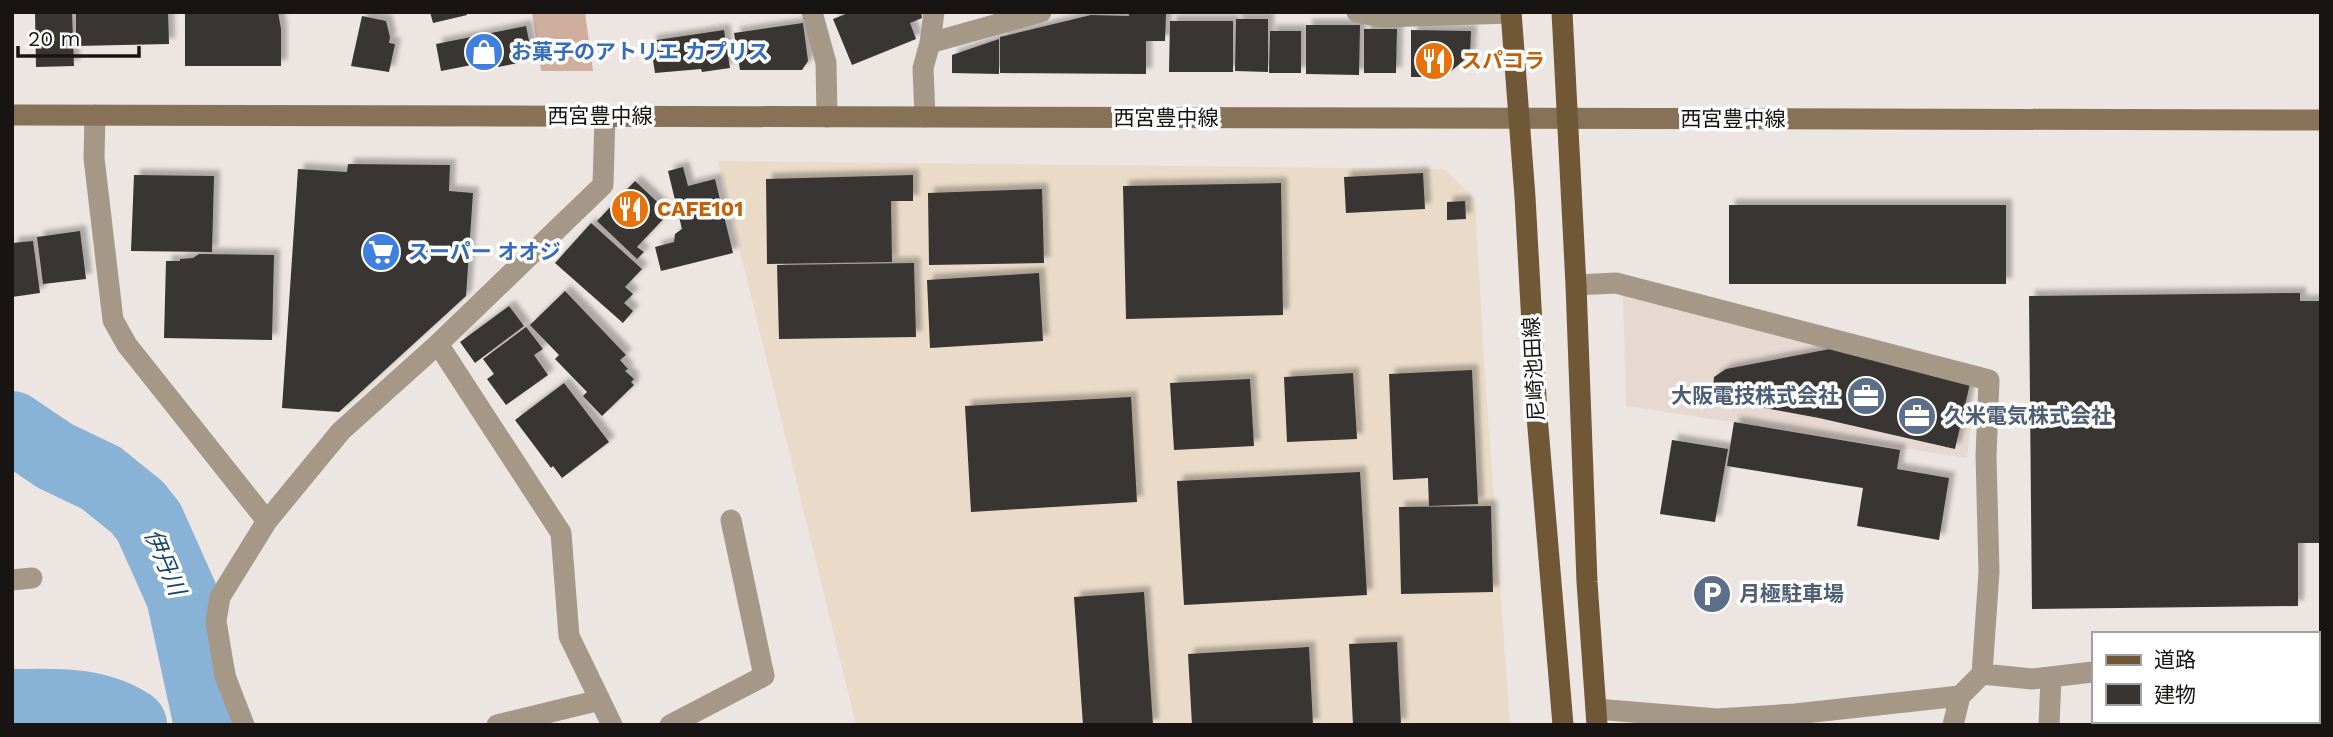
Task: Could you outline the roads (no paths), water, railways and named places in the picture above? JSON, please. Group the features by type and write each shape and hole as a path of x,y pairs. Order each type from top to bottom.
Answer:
{"main road":[{"name":"尼崎池田線","path":"1511,12 1537,416 1563,725"},
{"name":"尼崎池田線","path":"1562,12 1576,285 1582,492 1596,717"},
{"name":"西宮豊中線","path":"12,115 2321,120"}],"street":[{"path":"812,12 826,63 827,117"},
{"path":"925,117 923,68 934,12"},
{"path":"930,43 1041,12"},
{"path":"1357,12 1381,17 1511,12"},
{"path":"94,115 94,158 113,320 127,345 267,521"},
{"path":"244,725 225,676 216,621 220,597 267,521 341,431 438,344 603,185 605,116"},
{"path":"1576,285 1616,283 1989,380 1986,456 1989,572 1982,674 1960,696 1953,725"},
{"path":"438,344 562,533 569,636 612,725"},
{"path":"670,725 764,676 731,520"},
{"path":"1982,674 2032,679 2092,672"},
{"path":"2049,725 2051,677"},
{"path":"1596,717 1717,719 1795,714 1960,696"},
{"path":"497,725 600,700"}],"waterway":[{"name":"伊丹川","path":"12,427 55,456 101,478 137,507 149,522 182,596 210,725"},
{"path":"12,705 88,708 117,717 131,725"}],"place":[{"name":"お菓子のアトリエ カプリス","path":"484,52"},
{"name":"スパコラ","path":"1434,61"},
{"name":"CAFE101","path":"630,209"},
{"name":"スーパー オオジ","path":"381,252"},
{"name":"大阪電技株式会社","path":"1866,396"},
{"name":"久米電気株式会社","path":"1917,416"},
{"name":"月極駐車場","path":"1712,594"}]}
